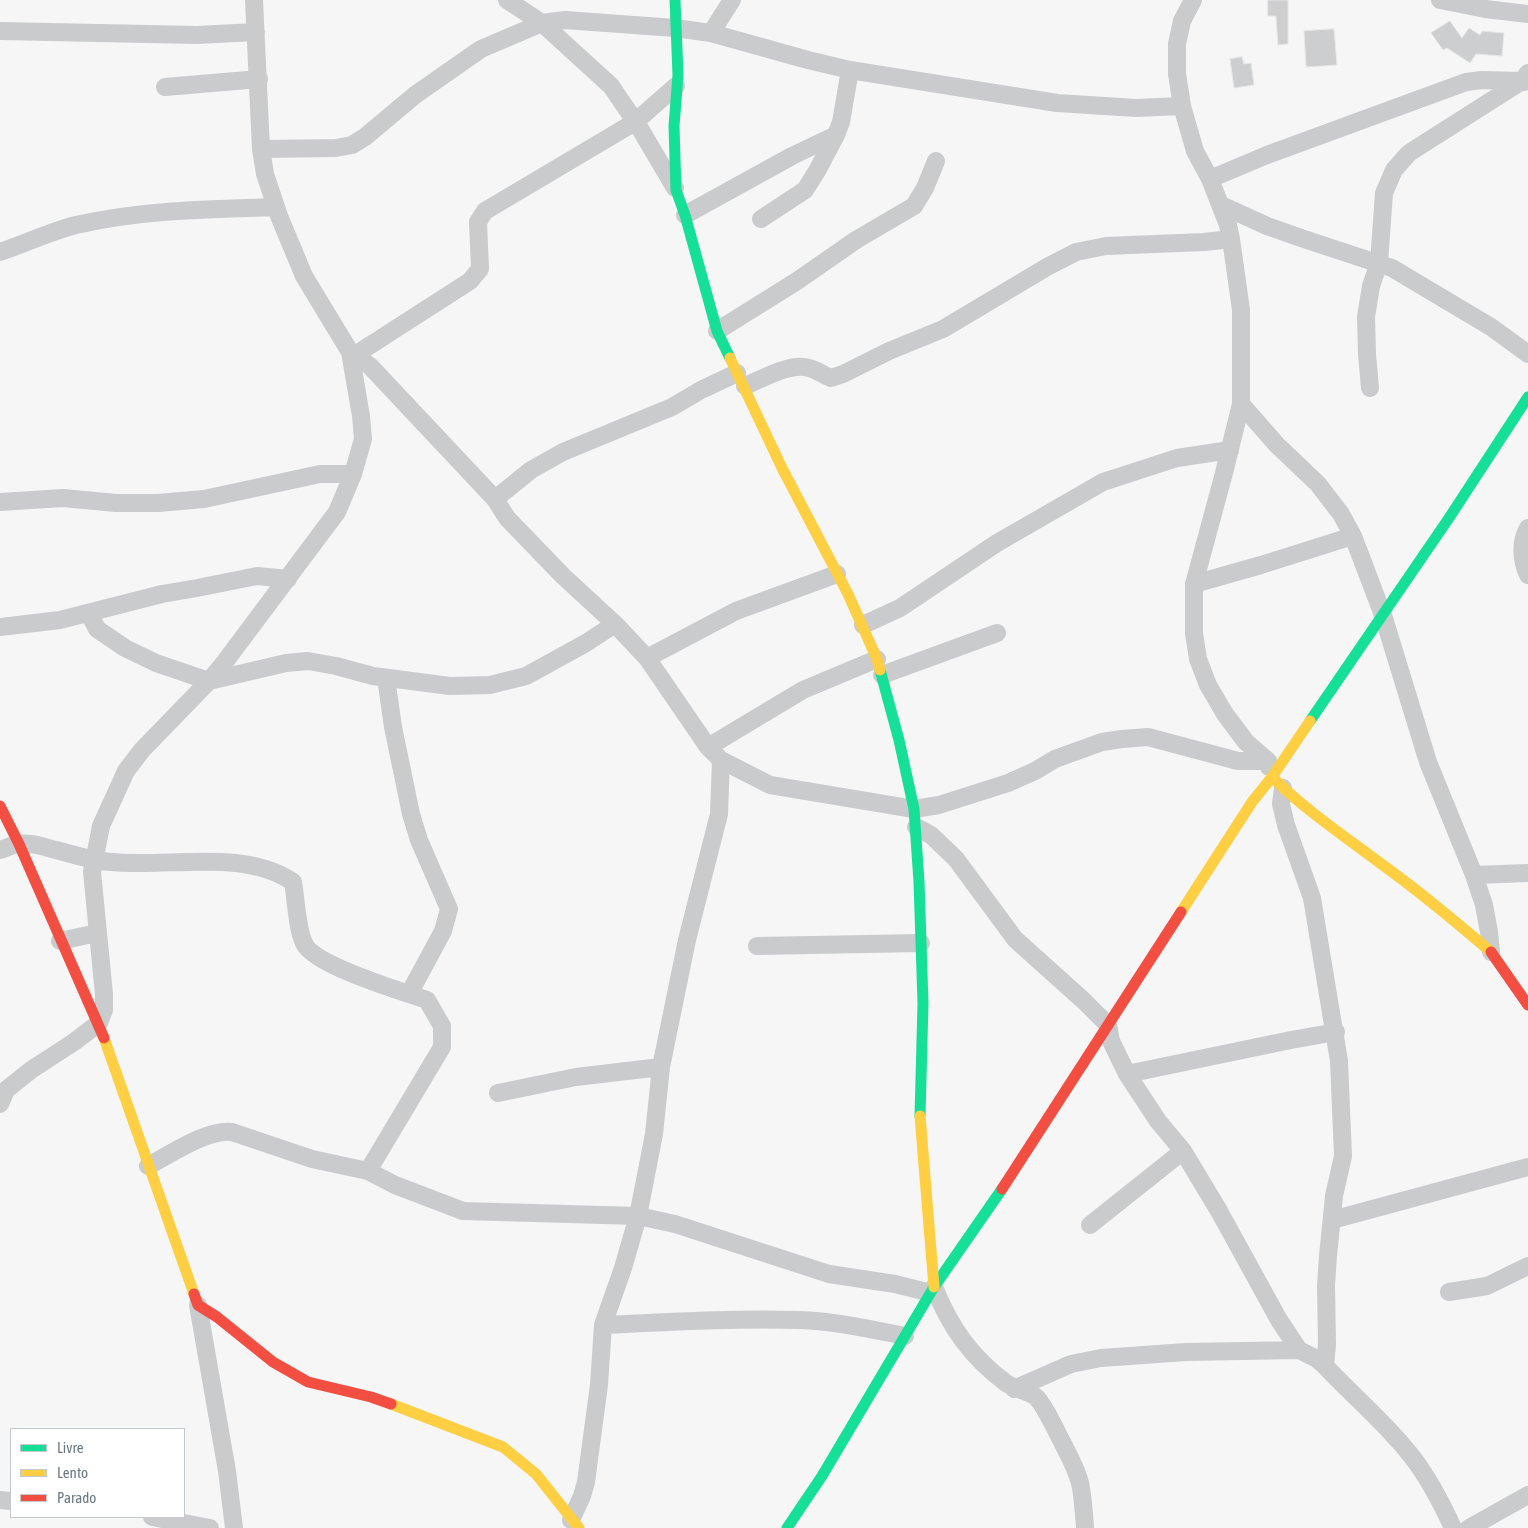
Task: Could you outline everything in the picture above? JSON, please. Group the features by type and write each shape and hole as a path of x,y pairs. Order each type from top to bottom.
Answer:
{"street":[{"path":"254,0 261,149 265,174 275,207 304,276 352,353 370,366 495,499 507,518 647,658 708,747 722,760 770,785 914,809 939,805 1008,783 1035,771 1055,759 1102,742 1122,739 1148,738 1238,761 1274,775"},
{"path":"507,0 542,22 610,86 639,126 676,190 685,215 717,331 782,468 863,625 879,667 899,740 916,827 922,1003 920,1119 932,1290 944,1312 971,1352 988,1369 1014,1388 1035,1396 1045,1410 1071,1460 1079,1481 1083,1500 1085,1528"},
{"path":"675,0 678,76 674,126 676,190"},
{"path":"711,33 732,0"},
{"path":"1193,0 1182,21 1177,44 1177,74 1185,121 1195,151 1221,205 1231,240 1241,310 1241,404 1194,584 1194,633 1198,659 1208,685 1226,714 1246,742 1274,775 1430,899 1491,952 1528,1006"},
{"path":"1440,0 1485,5 1528,14"},
{"path":"261,149 336,148 352,145 365,137 415,96 481,49 542,22 565,20 675,28 711,33 850,70 1057,103 1136,108 1182,106"},
{"path":"0,31 197,35 256,32"},
{"path":"761,219 805,190 836,135 841,122 850,70"},
{"path":"165,87 259,79"},
{"path":"1210,179 1267,155 1466,82 1526,80"},
{"path":"1370,388 1366,317 1371,286 1379,263 1384,193 1394,170 1409,153 1526,80"},
{"path":"352,353 470,281 476,275 480,270 478,222 485,211 635,122 676,86"},
{"path":"685,215 792,156 836,135"},
{"path":"717,331 797,281 856,240 914,206 925,188 936,161"},
{"path":"1221,205 1294,236 1392,268 1491,327 1528,354"},
{"path":"0,252 74,226 129,215 172,211 275,207"},
{"path":"495,499 532,470 563,452 672,407 701,390 797,367 808,367 831,378 843,374 889,351 943,329 1047,267 1076,252 1106,246 1231,240"},
{"path":"2,1094 31,1070 99,1023 104,1010 104,994 92,882 93,860 101,826 126,771 142,750 209,681 337,512 353,474 363,439 352,353"},
{"path":"787,1528 822,1476 932,1290 1021,1161 1252,802 1274,775 1528,397"},
{"path":"1241,404 1277,445 1318,484 1341,514 1353,536 1383,615 1428,762 1474,875 1484,905 1490,932 1491,952"},
{"path":"863,625 900,608 997,543 1103,482 1177,458 1230,450"},
{"path":"0,502 63,498 116,503 158,503 204,499 320,474 353,474"},
{"path":"1528,528 1524,535 1522,553 1528,575"},
{"path":"1194,584 1353,536"},
{"path":"647,658 736,611 836,574"},
{"path":"0,628 60,620 162,594 257,576 288,579"},
{"path":"89,613 98,630 125,648 156,663 209,681 286,663 308,661 386,678 450,686 490,685 526,676 586,643 615,624"},
{"path":"708,747 803,690 997,633"},
{"path":"386,678 393,727 411,814 419,840 449,909 443,931 409,994"},
{"path":"575,1524 586,1482 599,1385 603,1325 623,1268 638,1216 654,1134 661,1067 687,940 719,814 722,760"},
{"path":"1274,775 1286,825 1312,898 1340,1061 1343,1156 1334,1196 1326,1285 1327,1345 1325,1366"},
{"path":"0,806 19,844 60,942 99,1023 198,1305 227,1471 234,1528"},
{"path":"916,827 931,835 956,859 1014,939 1084,1001 1108,1025 1111,1041 1127,1074 1158,1121 1183,1151 1219,1211 1279,1320 1299,1350"},
{"path":"0,850 19,844 32,844 93,860 114,863 204,861 246,865 282,874 293,882 300,931 308,950 329,963 427,1000 442,1026 442,1047 368,1171"},
{"path":"1474,875 1528,873"},
{"path":"60,942 97,933"},
{"path":"757,946 921,943"},
{"path":"1127,1074 1336,1032"},
{"path":"498,1093 576,1077 661,1067"},
{"path":"148,1166 205,1137 222,1131 265,1142 312,1159 368,1171 395,1185 463,1211 638,1216 675,1224 829,1274 932,1290"},
{"path":"1090,1225 1183,1151"},
{"path":"1332,1220 1528,1167"},
{"path":"1449,1292 1487,1286 1528,1266"},
{"path":"198,1305 217,1317 273,1362 308,1382 370,1398 437,1420 503,1447 536,1474 575,1524"},
{"path":"603,1325 800,1320 854,1326 905,1336"},
{"path":"1014,1388 1071,1364 1101,1358 1186,1352 1299,1350 1317,1359 1325,1366 1382,1422 1414,1458 1440,1501 1453,1528"},
{"path":"1469,1528 1528,1495"},
{"path":"157,1518 210,1528"}],"building":[{"path":"1268,0 1288,0 1288,44 1278,45 1276,16 1268,16"},
{"path":"1450,21 1462,38 1469,28 1480,35 1482,31 1504,33 1502,56 1476,54 1470,63 1447,48 1443,50 1431,33"},
{"path":"1334,29 1337,65 1306,67 1304,31"},
{"path":"1242,57 1244,64 1251,63 1254,85 1234,88 1230,59"}],"traffic: fast":[{"path":"675,0 678,75 674,126 676,190 685,215 717,331 730,358"},
{"path":"1310,721 1449,518 1528,397"},
{"path":"880,670 899,740 914,809 919,882 923,1003 920,1116"},
{"path":"787,1528 822,1476 934,1287 1002,1189"}],"traffic: slow":[{"path":"730,358 782,468 848,594 877,659 880,670"},
{"path":"1181,912 1252,802 1272,777 1310,721"},
{"path":"1272,777 1311,811 1423,895 1491,952"},
{"path":"104,1038 194,1294"},
{"path":"920,1116 934,1287"},
{"path":"391,1404 503,1447 536,1474 579,1528"}],"traffic: jam":[{"path":"0,806 19,844 104,1038"},
{"path":"1002,1189 1181,912"},
{"path":"1491,952 1528,1005"},
{"path":"194,1294 198,1305 217,1317 273,1362 308,1382 371,1397 391,1404"}]}
